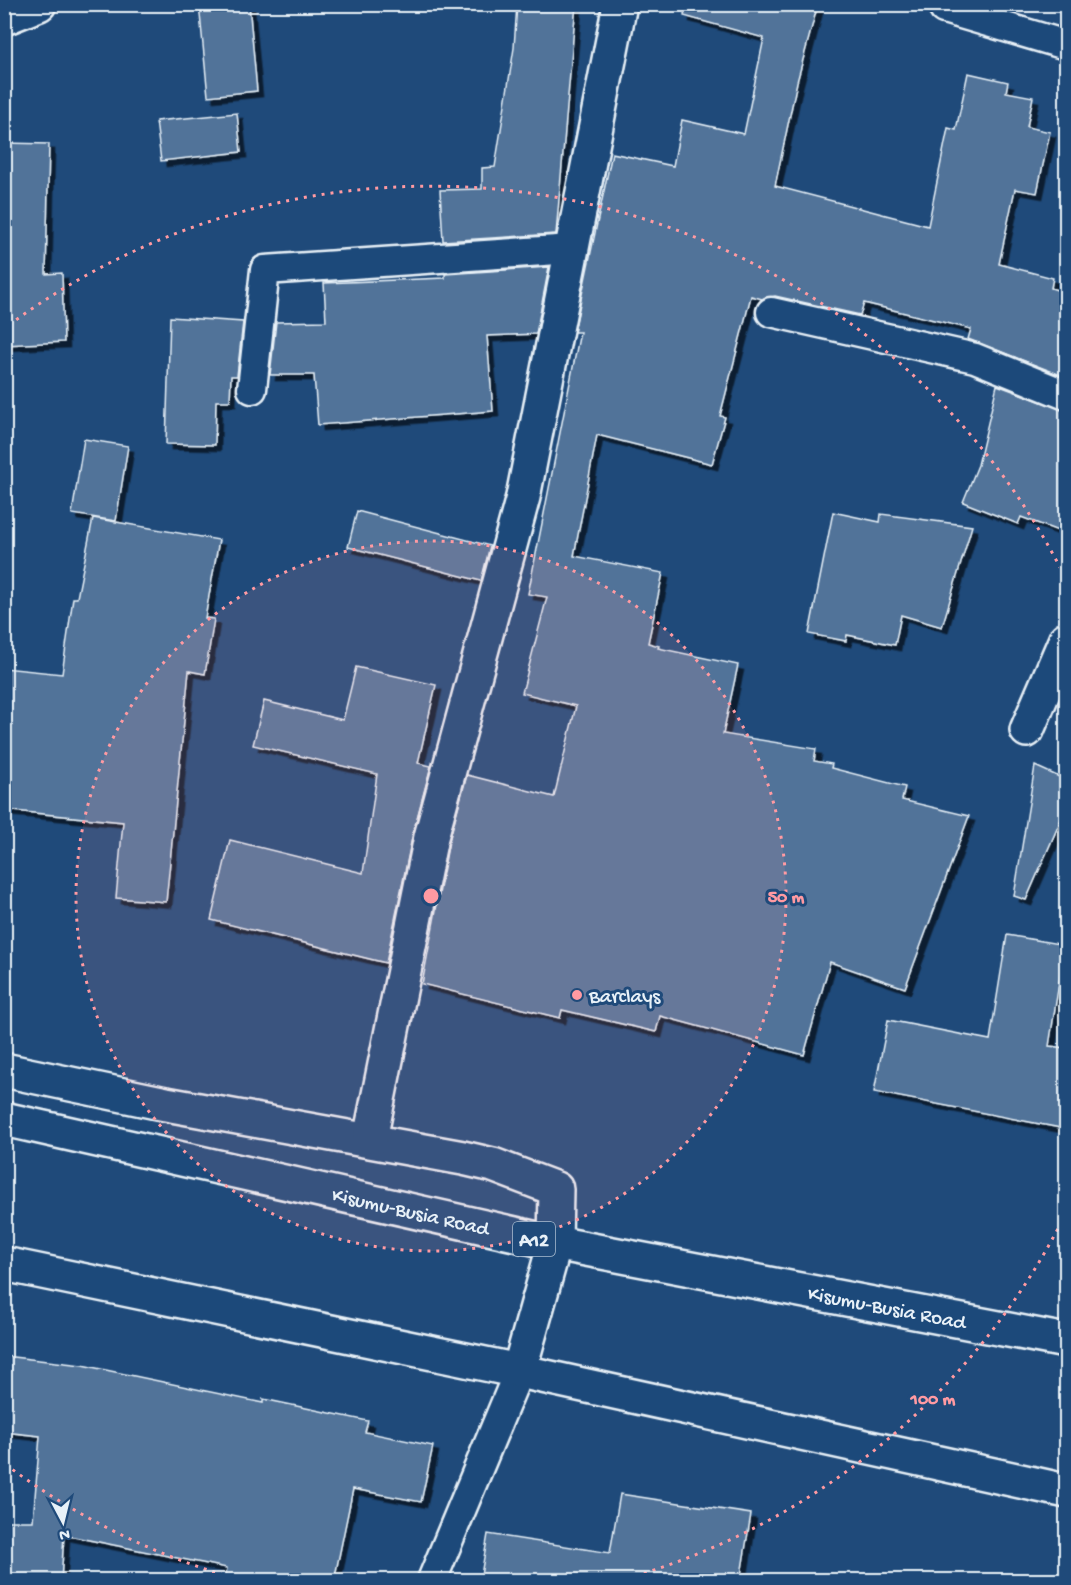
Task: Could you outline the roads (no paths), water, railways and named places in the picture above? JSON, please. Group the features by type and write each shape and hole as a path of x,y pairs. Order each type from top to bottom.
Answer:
{"main road":[{"path":"4,18 39,4"},
{"path":"370,1139 432,837 523,497 620,4"},
{"path":"1027,730 1066,639"},
{"path":"4,1070 166,1104 370,1139 493,1165 556,1189 555,1243 519,1371"},
{"name":"Kisumu-Busia Road","path":"4,1119 555,1243 1066,1341"},
{"path":"4,1264 519,1371 1066,1491"}],"lane":[{"path":"944,9 1066,45"},
{"path":"252,389 265,270 572,249"},
{"path":"771,312 975,358 1066,394"},
{"path":"432,1581 519,1371"}],"place":[{"name":"Barclays","path":"577,995"}]}
